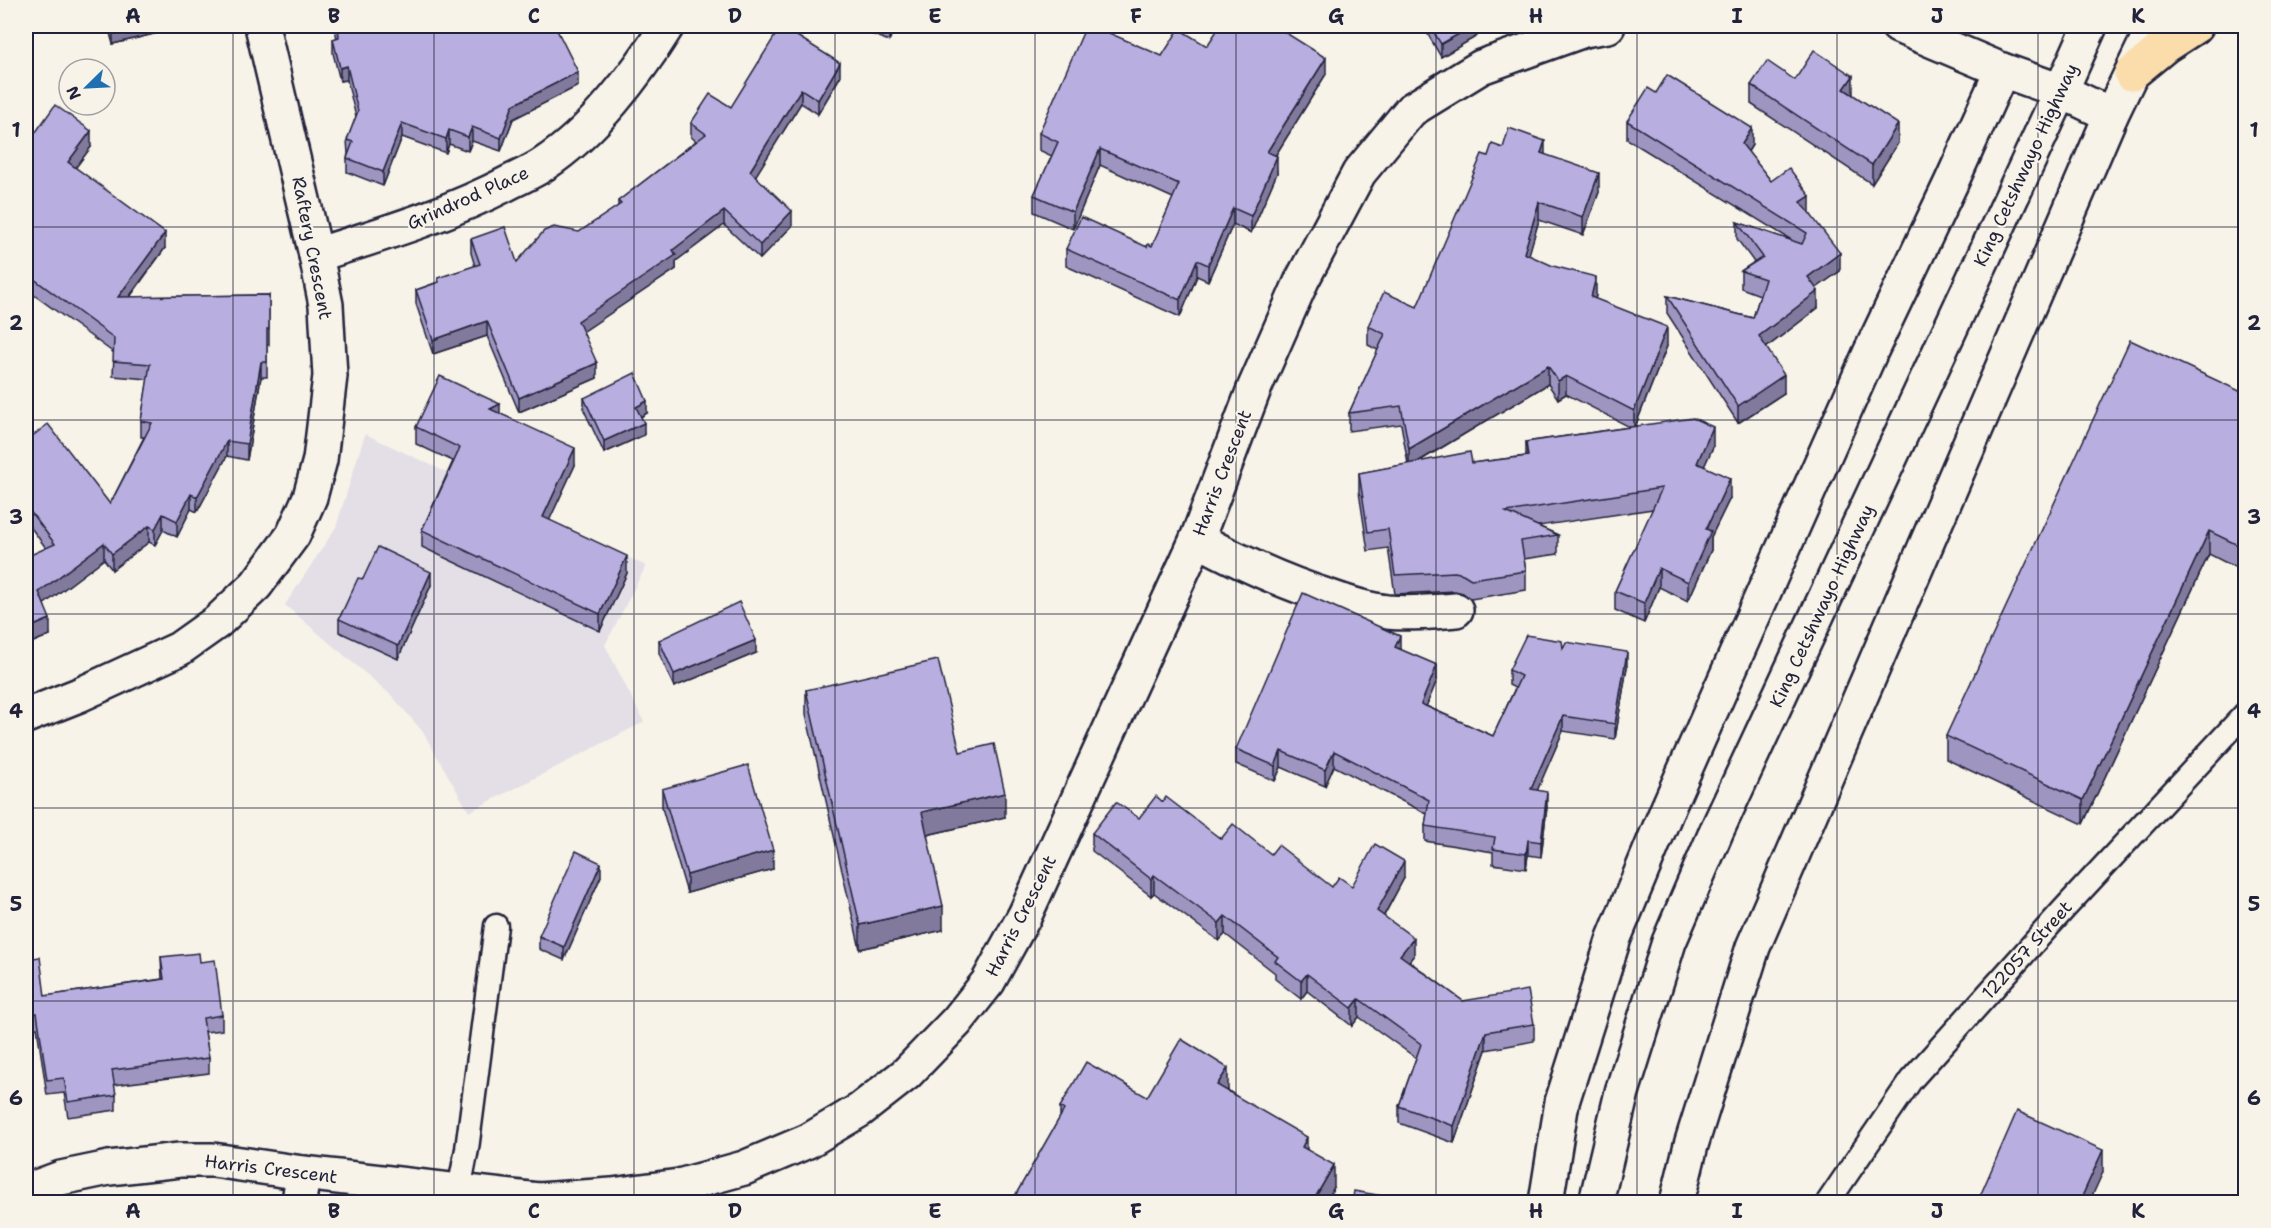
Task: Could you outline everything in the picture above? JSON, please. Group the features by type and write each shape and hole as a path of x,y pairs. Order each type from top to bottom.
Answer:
{"highway":[{"path":"2131,74 2165,46 2196,26"}],"street":[{"name":"Raftery Crescent","path":"26,716 79,695 179,649 217,622 256,585 293,535 310,497 320,460 330,376 326,305 262,26"},
{"name":"Grindrod Place","path":"316,255 418,223 489,193 544,164 581,134 621,91 667,26"},
{"name":"Harris Crescent","path":"26,1191 62,1178 109,1168 180,1160 238,1162 301,1188 459,1190 538,1200 612,1196 679,1186 744,1168 808,1141 860,1110 906,1074 957,1021 988,982 1024,915 1197,539 1254,389 1302,280 1359,173 1411,110 1481,67 1584,30 1608,26"},
{"path":"1898,26 2002,70 2061,91 2111,115"},
{"name":"King Cetshwayo Highway","path":"1596,1203 1622,1092 1669,942 1717,830 2090,26"},
{"path":"1677,1203 1691,1145 1753,946 2111,115 2154,26"},
{"path":"1546,1203 1562,1102 1614,938 1667,810 1870,351 1951,183 2002,70"},
{"path":"1197,539 1253,569 1306,590 1353,604 1384,612 1456,610"}],"lane":[{"name":"122057 Street","path":"1828,1203 1911,1080 2064,909 2246,713"},
{"path":"459,1190 467,1149 496,926"}],"shaded area":[{"path":"365,434 646,566 605,645 644,722 469,812 423,732 392,696 285,605 336,527"}],"building":[{"path":"111,26 141,26 113,33"},
{"path":"338,26 555,26 578,72 513,105 501,138 472,127 468,137 449,130 446,139 402,123 383,172 347,158 353,142 347,140 358,111 347,66 340,68 333,39 339,37"},
{"path":"781,26 840,63 818,100 801,89 750,171 792,211 760,245 724,211 673,250 676,255 578,321 597,363 519,398 487,321 433,340 416,290 439,282 438,278 480,264 471,239 505,227 517,262 544,231 554,227 579,232 621,204 618,201 706,134 691,123 710,94 731,107"},
{"path":"1086,26 1093,26 1162,56 1179,29 1207,46 1220,26 1275,26 1326,58 1267,152 1277,156 1251,216 1233,208 1208,265 1197,260 1180,300 1066,249 1081,217 1147,247 1148,244 1152,246 1179,184 1100,149 1073,212 1034,195 1058,142 1039,133"},
{"path":"1430,26 1473,26 1441,44"},
{"path":"1814,50 1853,76 1844,89 1898,124 1872,165 1751,85 1767,61 1795,80"},
{"path":"1667,75 1752,128 1742,144 1771,181 1789,168 1810,196 1801,202 1840,253 1808,277 1818,291 1759,336 1784,375 1738,406 1667,296 1753,318 1765,279 1741,271 1763,257 1737,222 1802,244 1807,233 1627,121 1648,88 1656,93"},
{"path":"55,105 57,117 72,117 91,131 68,162 165,233 118,297 269,295 269,329 267,329 267,362 261,362 247,444 227,441 197,497 191,494 177,521 163,514 155,529 149,526 112,554 104,543 39,592 50,619 26,629 26,557 55,544 26,506 26,441 48,424 110,504 152,423 141,421 150,364 113,361 114,338 26,273 26,146"},
{"path":"1509,128 1545,141 1541,153 1599,173 1583,217 1539,202 1524,253 1553,266 1596,277 1591,297 1667,327 1634,411 1566,376 1558,381 1548,366 1409,449 1401,406 1349,413 1385,334 1368,326 1384,292 1417,307 1482,154 1488,156 1492,144 1503,148"},
{"path":"2130,340 2246,394 2246,549 2209,531 2083,800 1946,736"},
{"path":"635,373 647,401 636,407 644,423 604,441 584,398"},
{"path":"440,376 500,404 490,409 575,448 543,517 627,556 600,614 422,530 460,448 416,427"},
{"path":"1693,418 1713,427 1697,463 1730,478 1706,529 1711,531 1688,582 1659,568 1644,603 1615,591 1662,488 1506,512 1558,535 1521,541 1526,571 1471,579 1455,572 1395,575 1388,529 1368,532 1359,473 1470,452 1472,463 1528,456 1526,442"},
{"path":"378,547 431,572 398,646 339,619 358,578 363,579"},
{"path":"1303,593 1400,636 1395,647 1437,665 1421,704 1493,736 1521,676 1509,670 1526,635 1562,641 1563,648 1566,642 1627,652 1615,724 1563,716 1531,789 1547,792 1541,842 1528,840 1526,854 1493,849 1495,837 1425,826 1429,800 1334,751 1325,770 1281,751 1275,766 1236,749"},
{"path":"739,602 756,640 674,674 659,640"},
{"path":"938,660 960,752 994,744 1005,793 922,812 943,906 860,925 806,690"},
{"path":"748,765 773,850 687,875 662,789"},
{"path":"1156,796 1163,802 1166,797 1221,839 1233,824 1271,854 1278,845 1332,887 1339,877 1352,886 1375,844 1404,861 1377,911 1414,938 1400,955 1463,1001 1528,990 1534,1024 1486,1032 1454,1126 1399,1106 1421,1044 1359,999 1352,1008 1307,974 1301,981 1275,961 1278,957 1225,916 1219,923 1154,875 1151,879 1092,833 1116,802 1139,818"},
{"path":"576,851 601,863 564,947 539,936"},
{"path":"199,953 200,962 215,960 222,1015 203,1018 209,1058 112,1070 116,1095 68,1102 64,1078 47,1080 37,1013 26,1015 26,959 40,957 45,996 164,979 161,957"},
{"path":"1181,1039 1228,1068 1217,1085 1307,1137 1302,1147 1334,1165 1312,1203 1011,1203 1064,1110 1060,1107 1086,1062 1147,1097"},
{"path":"2017,1111 2103,1150 2079,1203 1977,1203"},
{"path":"1354,1191 1394,1198 1394,1203 1352,1203"}]}
